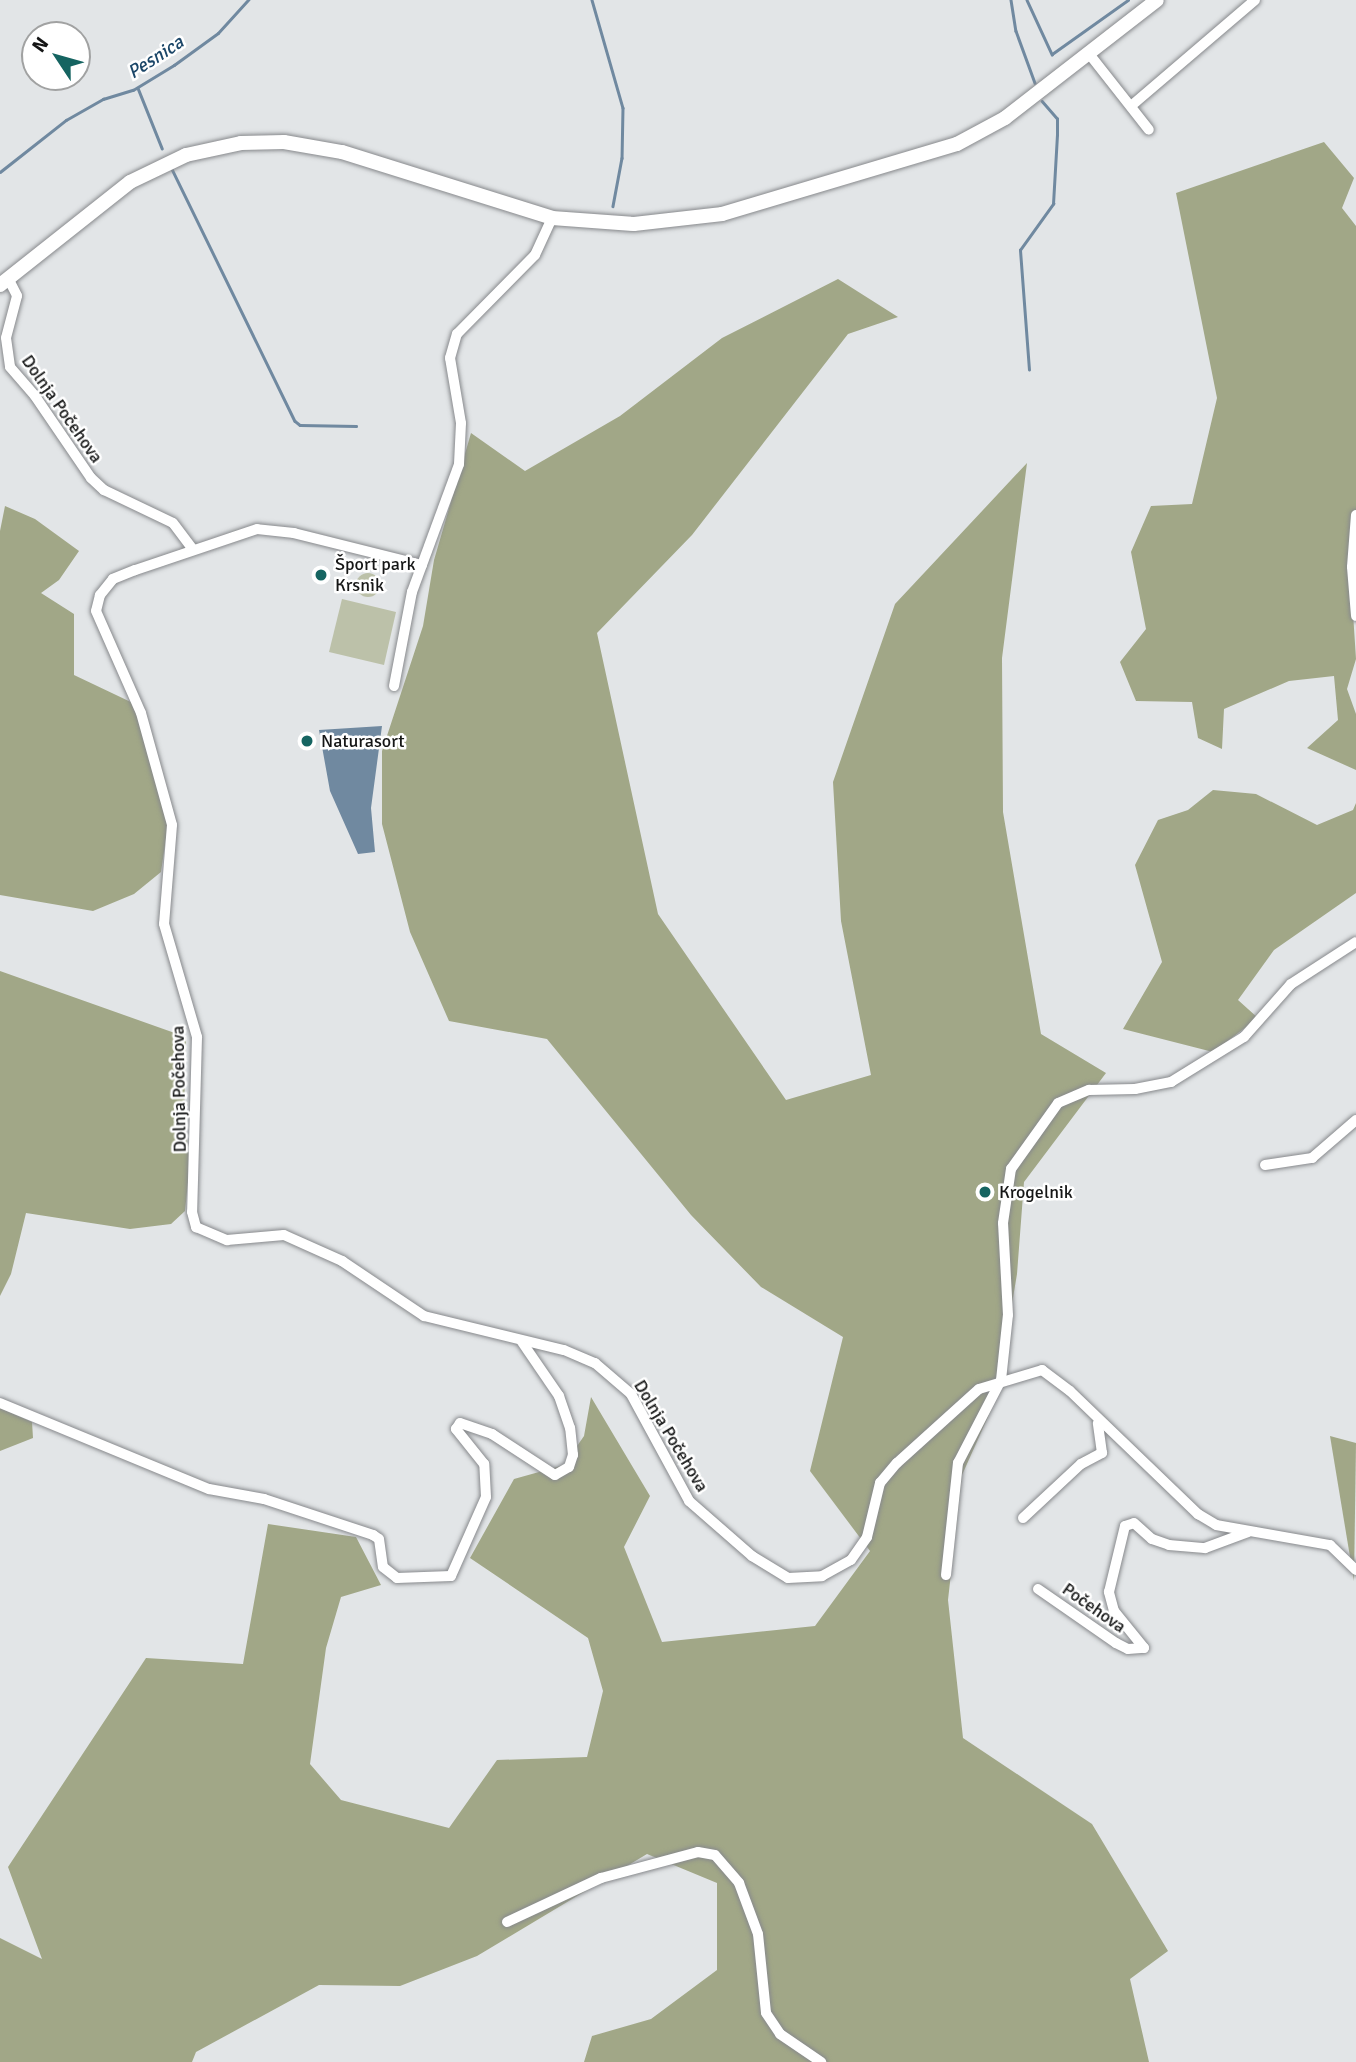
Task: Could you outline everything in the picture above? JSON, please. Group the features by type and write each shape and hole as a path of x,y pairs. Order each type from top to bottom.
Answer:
{"main road":[{"path":"4,281 130,182 186,155 241,144 284,142 342,152 552,218 634,225 699,218 905,162 979,133 1090,55 1157,0"}],"street":[{"path":"1131,106 1255,0"},
{"path":"1090,55 1149,130"},
{"path":"394,686 422,565 459,464 461,423 450,358 457,334 535,255 552,218"},
{"name":"Dolnja Počehova","path":"4,281 17,296 6,338 9,367 35,396 91,478 104,489 173,523 192,548"},
{"path":"1356,515 1352,567 1356,616"},
{"name":"Dolnja Počehova","path":"422,565 294,533 257,529 192,548 186,555 113,579 100,595 96,611 141,713 172,825 164,924 197,1037 194,1223 209,1236 227,1240 284,1235 342,1261 424,1316 573,1353 610,1372 631,1394 689,1501 752,1556 788,1578 822,1576 851,1560 867,1537 880,1483 979,1389 1000,1380"},
{"path":"946,1575 958,1463 1000,1380 1008,1315 1003,1223 1011,1169 1058,1103 1089,1090 1135,1089 1171,1082 1244,1037 1291,984 1356,942"},
{"path":"1265,1166 1311,1158 1356,1120"},
{"path":"0,1403 209,1489 264,1499 373,1535 379,1539 383,1567 397,1577 451,1576 486,1497 484,1464 456,1429 460,1423 492,1434 555,1475 569,1467 573,1455 570,1428 559,1396 522,1342"},
{"name":"Počehova","path":"1000,1380 1048,1372 1098,1423 1198,1514 1216,1525 1330,1545 1356,1570"},
{"path":"1023,1518 1081,1464 1102,1453 1098,1423"},
{"name":"Počehova","path":"1038,1589 1116,1643 1128,1649 1144,1648 1114,1611 1109,1592 1125,1526 1134,1523 1152,1539 1169,1545 1205,1548 1239,1533 1260,1531"},
{"path":"507,1922 610,1875 698,1852 715,1855 738,1883 758,1934 766,2013 780,2034 821,2062"}],"green space":[{"path":"1324,142 1354,178 1342,208 1356,226 1356,510 1350,567 1356,659 1347,689 1356,714 1356,770 1307,748 1338,720 1334,676 1289,681 1224,709 1222,749 1198,738 1192,702 1136,701 1120,662 1146,629 1131,552 1151,506 1192,504 1217,398 1176,193"},
{"path":"838,279 898,317 848,334 692,535 597,633 658,914 786,1100 871,1075 841,921 833,782 895,604 1027,463 1002,658 1003,812 1041,1034 1106,1073 1024,1182 1017,1274 996,1399 962,1475 948,1600 963,1738 1092,1824 1168,1951 1130,1979 1149,2062 584,2062 592,2036 651,2019 717,1970 717,1883 647,1854 477,1956 400,1986 319,1985 196,2052 192,2062 0,2062 0,1938 42,1959 8,1867 146,1658 243,1664 268,1524 356,1537 381,1585 341,1597 326,1648 310,1764 341,1800 449,1828 497,1760 587,1757 603,1691 588,1638 470,1558 514,1479 564,1465 584,1436 591,1397 650,1496 624,1547 662,1642 815,1626 870,1551 810,1471 843,1337 761,1287 691,1215 547,1039 449,1021 410,932 382,824 382,751 423,626 434,560 471,433 525,471 620,416 722,338"},
{"path":"5,506 35,519 79,551 59,580 41,593 74,614 74,675 135,704 168,825 161,872 134,894 93,911 0,895 0,531"},
{"path":"368,573 377,576 380,585 377,594 368,597 359,594 356,585 359,576"},
{"path":"342,599 396,612 384,665 329,652"},
{"path":"1213,790 1256,794 1317,825 1353,810 1356,803 1356,893 1274,950 1238,1000 1258,1018 1213,1052 1123,1029 1162,962 1135,865 1158,820 1188,810"},
{"path":"0,971 186,1037 184,1117 190,1163 185,1211 171,1224 130,1229 26,1213 11,1274 0,1296"},
{"path":"0,1408 32,1422 33,1438 0,1451"},
{"path":"1330,1436 1356,1443 1354,1581"}],"water":[{"path":"382,726 371,808 375,852 358,854 330,791 319,730"}],"waterway":[{"name":"Pesnica","path":"0,172 66,120 103,99 133,90 174,65 218,33 248,0"},
{"path":"592,0 623,108 622,158 613,206"},
{"path":"1011,0 1016,31 1035,83"},
{"path":"1027,0 1052,54 1128,0"},
{"path":"138,88 162,148"},
{"path":"1029,370 1020,250 1053,204 1057,135 1057,119 1042,102"},
{"path":"172,169 295,421 300,425 356,426"}],"place":[{"name":"Šport park Krsnik","path":"321,575"},
{"name":"Naturasort","path":"307,741"},
{"name":"Krogelnik","path":"985,1192"}]}
